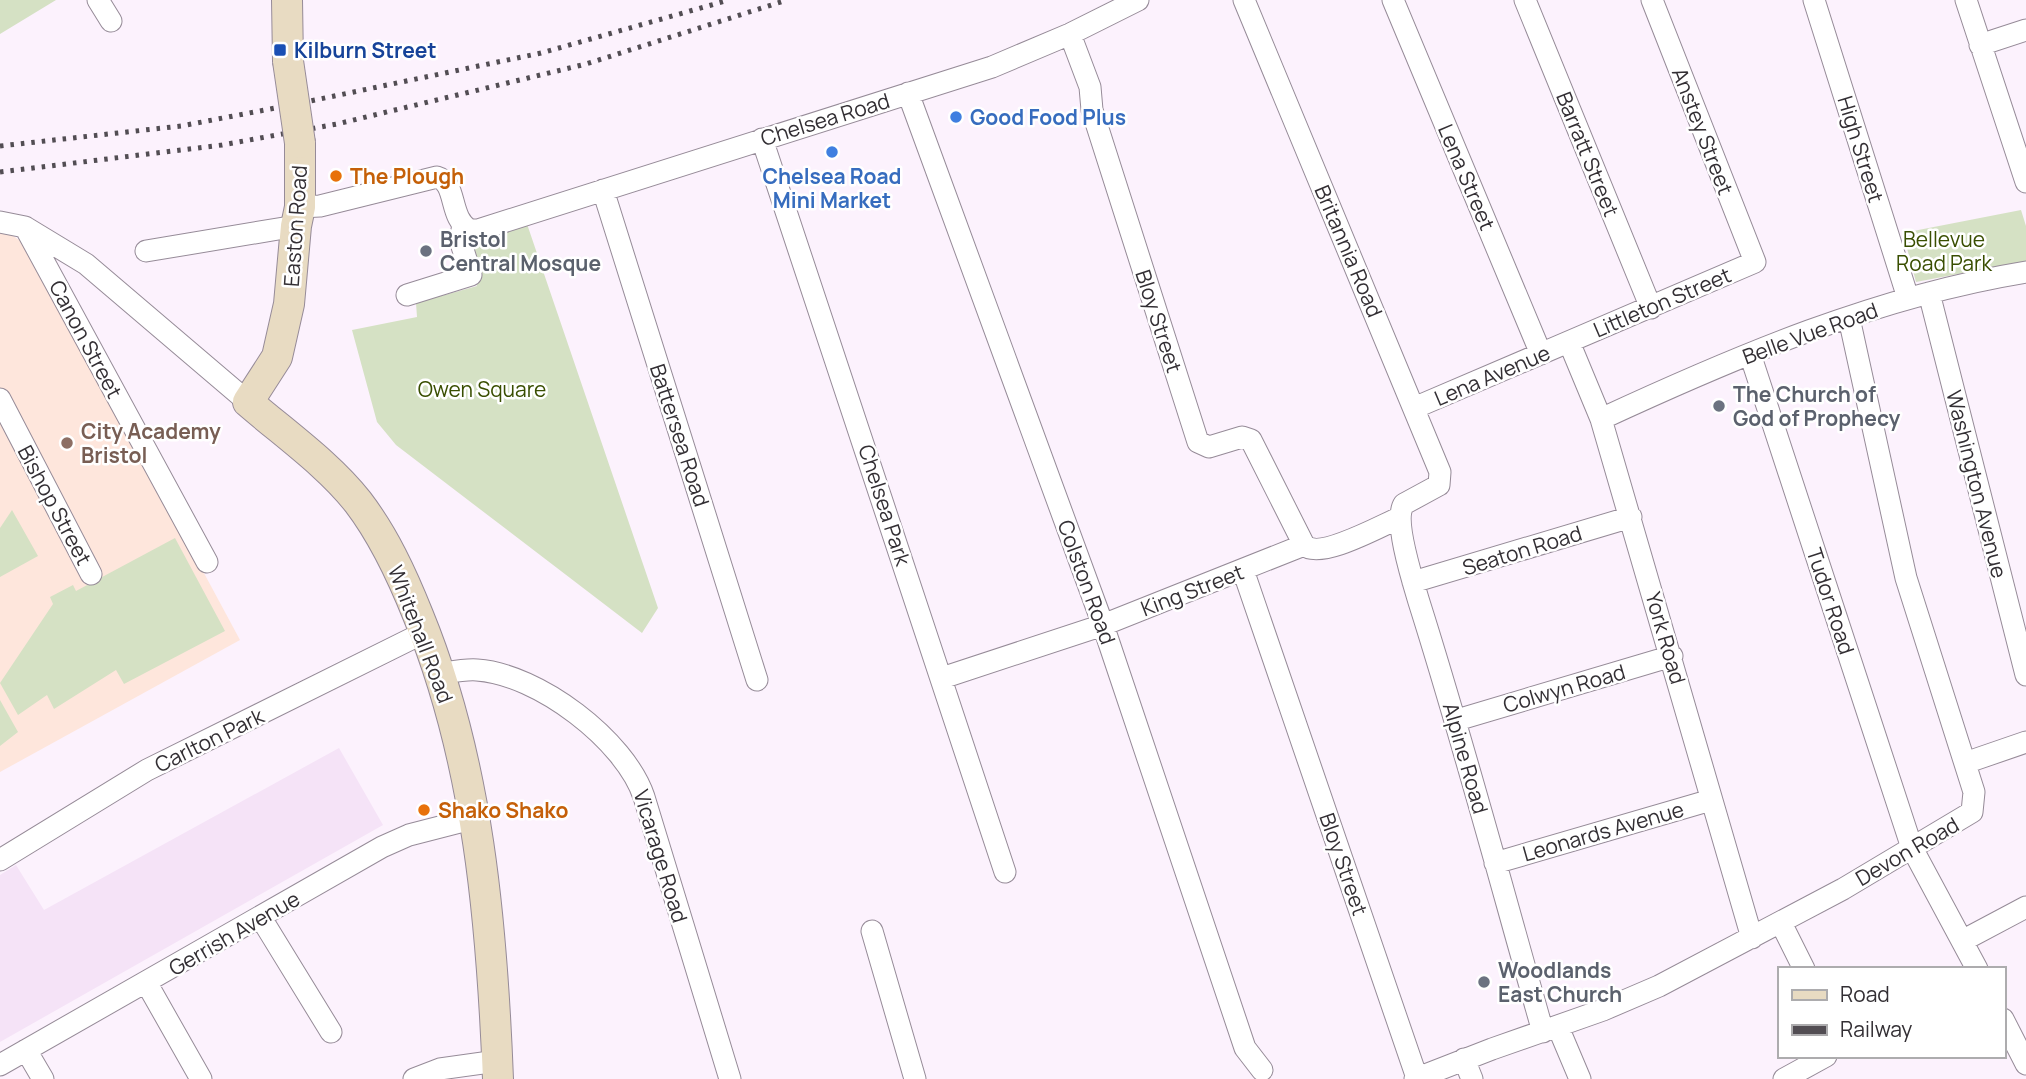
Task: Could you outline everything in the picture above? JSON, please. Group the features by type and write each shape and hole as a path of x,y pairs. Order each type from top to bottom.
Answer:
{"main road":[{"name":"Easton Road","path":"248,402 276,357 289,304 298,216 300,143 288,61 287,0"},
{"name":"Whitehall Road","path":"248,402 321,465 357,501 383,540 425,632 451,712 475,818 491,951 498,1070"}],"street":[{"path":"98,0 111,21"},
{"name":"Chelsea Road","path":"463,225 470,230 478,230 505,222 992,67 1070,34 1138,0"},
{"name":"Britannia Road","path":"1244,0 1441,479 1434,489 1404,504 1399,518"},
{"name":"Lena Street","path":"1393,0 1541,354"},
{"name":"Barratt Street","path":"1525,0 1651,308"},
{"name":"Anstey Street","path":"1652,0 1755,262"},
{"name":"High Street","path":"1814,0 1908,298"},
{"path":"1965,0 2021,151 2026,182"},
{"path":"1980,45 2026,30"},
{"name":"Bloy Street","path":"1070,34 1090,87 1092,110 1198,442 1209,447 1242,437 1253,442 1304,545"},
{"name":"Colston Road","path":"908,93 1103,625 1245,1048 1262,1070"},
{"name":"Chelsea Park","path":"762,139 1005,872"},
{"path":"146,251 298,216 320,206 432,177 443,179 457,217 463,225 460,240 471,275 407,295"},
{"name":"Battersea Road","path":"603,190 757,680"},
{"name":"Whitehall Road","path":"0,222 25,227 86,264 248,402"},
{"name":"Canon Street","path":"25,227 107,396 207,562"},
{"name":"Littleton Street","path":"1569,342 1755,262"},
{"name":"Belle Vue Road","path":"1601,419 1685,380 1806,332 1908,298 1988,278 2026,272"},
{"name":"Washington Avenue","path":"1929,293 2026,675"},
{"name":"Devon Road","path":"1416,1079 1468,1069 1551,1029 1659,986 1781,923 1972,812 1975,798 1906,578 1849,318"},
{"name":"Lena Avenue","path":"1414,408 1569,342"},
{"name":"York Road","path":"1569,342 1601,419 1752,938"},
{"name":"Tudor Road","path":"1750,354 1912,848 1976,967"},
{"name":"Bishop Street","path":"0,399 91,573"},
{"name":"Seaton Road","path":"1413,582 1631,517"},
{"name":"King Street","path":"942,678 1103,625 1304,545 1314,550 1332,547 1399,518"},
{"name":"Alpine Road","path":"1399,518 1413,582 1457,720 1495,863 1551,1029 1580,1079"},
{"name":"Bloy Street","path":"1243,570 1416,1079"},
{"name":"Carlton Park","path":"0,860 147,770 425,632"},
{"name":"Colwyn Road","path":"1457,720 1672,656"},
{"name":"Vicarage Road","path":"440,674 478,670 499,674 530,686 571,710 614,747 633,771 644,797 730,1079"},
{"path":"1965,763 2026,742"},
{"name":"Leonards Avenue","path":"1495,863 1711,800"},
{"name":"Gerrish Avenue","path":"0,1065 382,847 409,835 475,818"},
{"path":"1962,941 2026,907"},
{"path":"261,918 331,1032"},
{"path":"1781,923 1803,967"},
{"path":"872,931 915,1079"},
{"path":"146,982 201,1079"},
{"path":"2005,1023 2026,1064"},
{"path":"26,1051 43,1079"},
{"path":"1784,1079 1822,1058"},
{"path":"414,1079 440,1069 498,1070"}],"shaded area":[{"name":"City Academy Bristol","path":"0,231 6,231 28,246 240,640 0,772"},
{"path":"339,748 383,825 0,1042 0,875 16,865 44,910"}],"green space":[{"path":"0,0 56,0 0,34"},
{"name":"Bellevue Road Park","path":"2021,210 2026,226 2026,261 1916,282 1903,233"},
{"name":"Owen Square","path":"527,224 658,608 642,633 396,445 377,422 352,330 417,317 416,303 477,286 464,246"},
{"path":"12,510 38,556 0,577 0,528"},
{"path":"175,538 225,631 124,684 116,670 54,709 47,695 18,715 0,683 53,604 50,597 73,585 76,591"},
{"path":"0,700 18,732 0,746"}],"railway":[{"path":"0,146 181,126 291,105 541,53 729,0"},
{"path":"0,172 222,145 337,124 586,64 787,0"}],"place":[{"name":"Kilburn Street","path":"280,50"},
{"name":"Good Food Plus","path":"956,117"},
{"name":"Chelsea Road Mini Market","path":"832,152"},
{"name":"The Plough","path":"336,176"},
{"name":"Bristol Central Mosque","path":"426,251"},
{"name":"The Church of God of Prophecy","path":"1719,406"},
{"name":"City Academy Bristol","path":"67,443"},
{"name":"Shako Shako","path":"424,810"},
{"name":"Woodlands East Church","path":"1484,982"}]}
